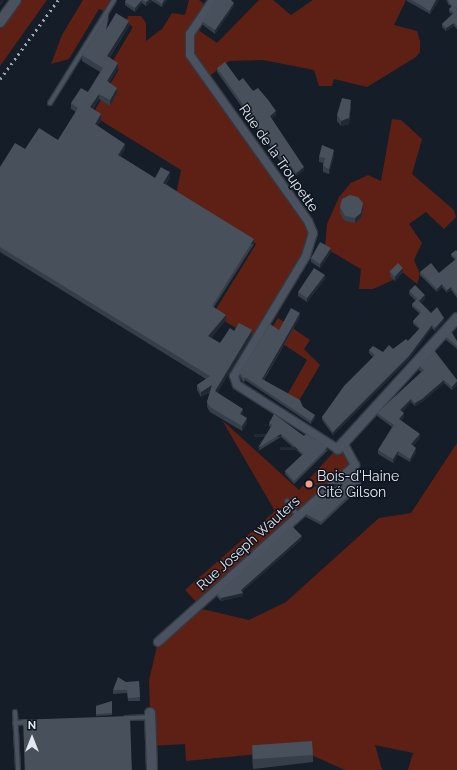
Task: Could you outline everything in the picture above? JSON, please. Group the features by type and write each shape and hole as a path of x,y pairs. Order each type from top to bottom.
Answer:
{"street":[{"path":"0,22 16,0"},
{"name":"Rue de la Troupette","path":"213,0 190,34 190,55 308,221 313,233 306,256 234,376 237,385 341,446"},
{"path":"453,0 457,3"},
{"path":"341,446 457,318"},
{"name":"Rue Joseph Wauters","path":"158,642 355,465 341,446"},
{"path":"150,715 152,770"}],"lane":[{"path":"50,103 114,0"},
{"path":"287,501 298,516"},
{"path":"15,712 18,770"},
{"path":"119,718 150,715"},
{"path":"15,723 31,722"}],"shaded area":[{"path":"16,0 47,0 0,66 0,22"},
{"path":"83,0 114,0 107,12 99,9 69,59 51,64 62,35"},
{"path":"189,0 199,0 208,7 194,27 217,43 259,0 273,0 291,15 313,0 406,0 394,25 417,31 420,41 420,52 416,57 367,87 334,79 332,86 319,86 314,70 263,60 229,61 207,78 308,221 312,241 256,340 213,314 256,244 176,195 181,170 92,115 119,69 111,64 133,27 126,22 128,16 141,16 146,23 146,41 162,29 172,13 185,15"},
{"path":"392,119 401,120 422,139 412,174 454,210 456,217 444,229 426,212 409,224 422,243 414,260 420,274 417,284 401,271 393,280 373,289 359,289 361,269 325,248 327,224 339,197 351,183 368,175 381,181"},
{"path":"278,318 310,340 304,349 320,365 297,404 286,397 307,360 268,334"},
{"path":"222,420 299,490 343,442 355,461 199,605 185,590 275,511"},
{"path":"457,443 457,770 408,770 413,753 375,745 382,770 345,770 300,750 186,761 185,744 151,746 149,680 158,642 199,605 202,609 249,620 286,602 379,518 411,513"}],"building":[{"path":"126,0 142,0 135,8 125,2"},
{"path":"156,0 164,0 162,4"},
{"path":"215,0 231,0 234,3 215,30 203,22"},
{"path":"412,0 436,0 430,11"},
{"path":"453,5 457,9 457,26 454,23 446,28 442,24 454,13 449,9"},
{"path":"109,12 106,30 116,13 129,21 107,56 118,63 107,81 117,88 110,100 99,94 90,107 101,114 95,124 125,144 118,155 155,178 161,167 170,172 163,183 254,239 212,306 226,315 208,336 220,343 230,328 234,331 239,323 252,330 215,391 243,409 240,414 247,418 242,426 210,407 207,402 212,385 201,392 197,385 210,376 0,247 0,167 15,143 25,149 39,128 58,140 78,108 71,103 81,88 88,92 103,68 82,55"},
{"path":"225,62 239,81 243,78 253,91 258,88 276,111 270,116 304,167 296,173 291,166 288,168 217,68"},
{"path":"342,98 351,100 349,118 341,121 337,115"},
{"path":"322,145 334,150 329,169 323,166 325,158 319,157"},
{"path":"350,195 358,197 363,203 361,213 355,218 345,216 340,207 342,199"},
{"path":"320,242 331,248 320,264 311,258"},
{"path":"456,250 457,295 451,287 447,290 442,284 437,289 420,272 431,263 439,273 456,259 451,254"},
{"path":"398,263 403,268 394,276 390,271"},
{"path":"314,268 325,275 307,298 298,292"},
{"path":"415,285 425,295 419,301 409,291"},
{"path":"417,299 431,313 437,307 444,318 435,328 432,325 409,356 333,432 322,417 344,386 375,355 369,350 373,346 383,352 389,345 393,349 406,339 408,341 420,328 413,321 421,312 412,304"},
{"path":"291,308 300,313 262,379 300,400 303,407 315,415 311,421 245,377 244,379 240,373 270,324 279,330"},
{"path":"451,331 457,341 457,346 446,337"},
{"path":"434,350 457,381 452,387 444,380 422,399 415,403 411,399 400,410 404,413 399,419 420,434 411,444 416,448 410,459 398,451 393,459 378,450 394,425 377,413 424,370 419,366"},
{"path":"274,414 304,436 306,434 328,447 294,481 285,471 303,454 281,434 258,448 272,425 269,423"},
{"path":"356,468 361,484 321,522 306,514"},
{"path":"292,526 302,536 241,590 243,593 221,598 217,594"},
{"path":"118,677 126,682 139,681 140,697 128,698 127,690 113,690"},
{"path":"112,701 112,713 96,714 96,706"},
{"path":"130,716 132,770 25,770 23,720"},
{"path":"312,741 313,755 253,759 252,745"}],"railway":[{"path":"0,79 58,0"}],"place":[{"name":"Bois-d'Haine Cité Gilson","path":"309,484"}]}
